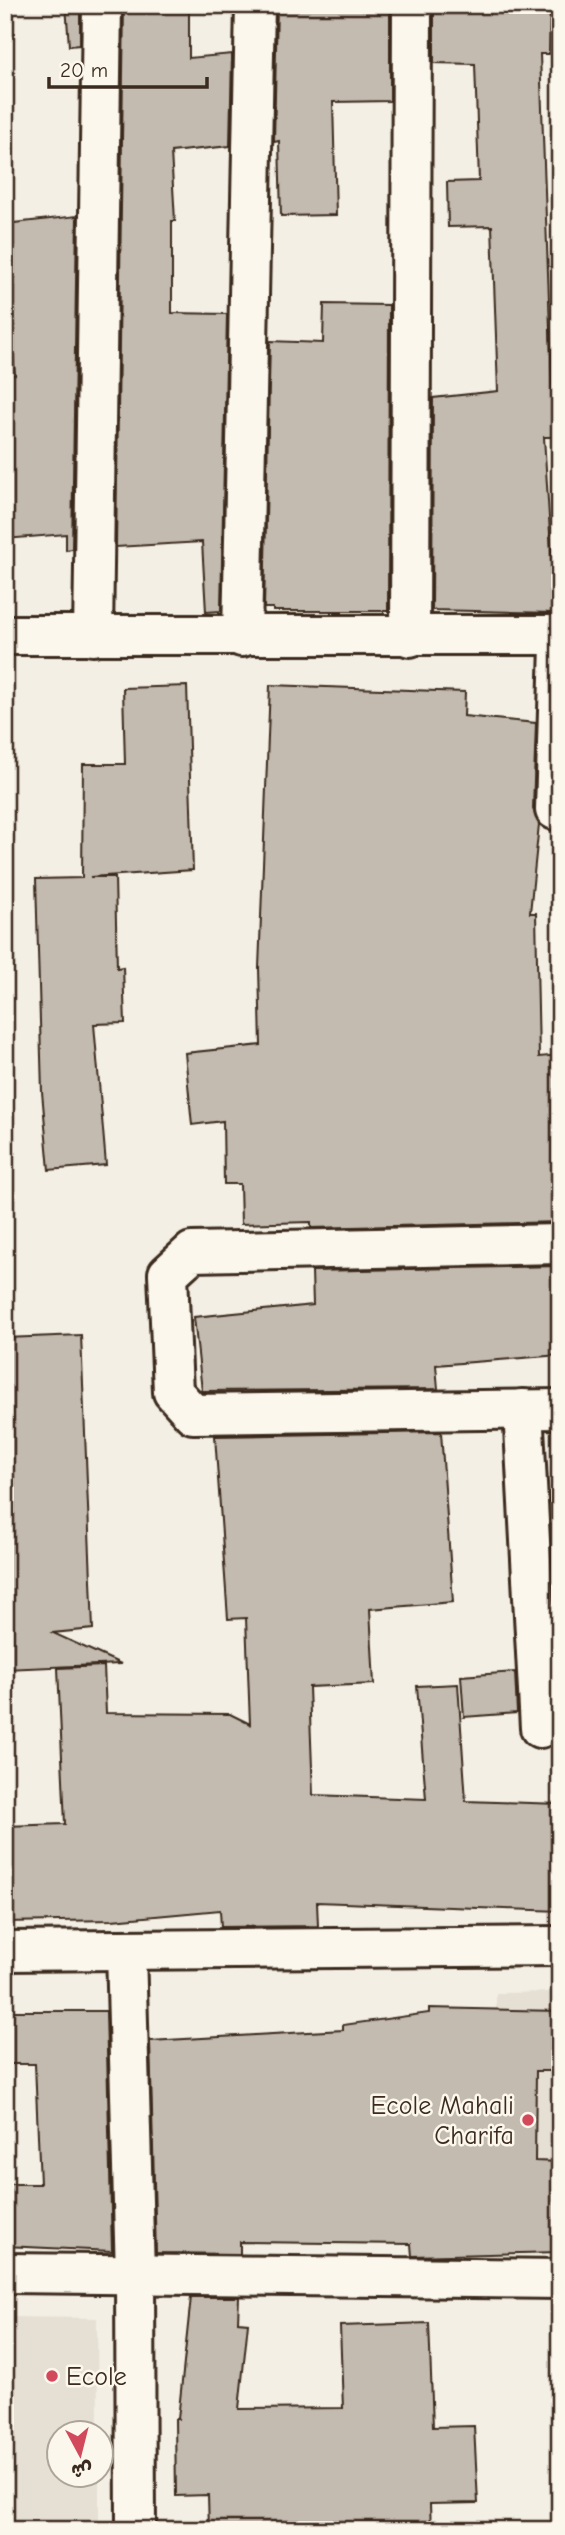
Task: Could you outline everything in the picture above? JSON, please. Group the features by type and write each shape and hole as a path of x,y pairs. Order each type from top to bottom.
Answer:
{"street":[{"path":"93,636 102,5"},
{"path":"242,637 255,5"},
{"path":"410,637 412,5"},
{"path":"5,635 560,635"},
{"path":"555,810 560,645"},
{"path":"540,1728 541,1409 193,1414 173,1392 168,1274 192,1252 560,1244"},
{"path":"5,1951 560,1946"},
{"path":"127,1951 135,2274 136,2530"},
{"path":"5,2273 560,2278"}],"shaded area":[{"name":"Ecole Mahali Charifa","path":"560,1992 560,2248 498,2248 496,1993"},
{"name":"Ecole","path":"5,2317 97,2318 98,2420 46,2420 46,2490 99,2490 99,2530 5,2530"}],"building":[{"path":"66,5 80,5 80,45 69,46"},
{"path":"124,5 189,5 189,58 232,54 230,146 171,152 175,221 172,221 172,313 227,314 221,611 206,612 202,542 116,547"},
{"path":"277,5 390,5 390,101 333,102 336,215 281,216 279,141 274,142"},
{"path":"434,5 550,5 549,54 540,54 554,437 544,437 555,613 432,610 433,398 498,391 492,226 448,227 447,182 479,181 475,64 434,63"},
{"path":"77,216 72,549 66,550 66,534 5,539 5,376 15,375 5,266 5,224"},
{"path":"324,304 389,305 388,611 273,611 273,608 264,608 270,341 323,343"},
{"path":"270,685 465,692 464,716 536,723 533,809 539,824 530,913 536,913 539,1057 560,1055 560,1222 311,1228 311,1222 241,1224 240,1184 224,1184 223,1121 192,1125 185,1053 261,1045 259,968"},
{"path":"187,686 193,870 90,877 115,877 117,968 123,967 125,1023 94,1024 106,1165 49,1170 42,1092 36,879 82,878 83,764 125,764 123,688"},
{"path":"560,1266 560,1355 436,1365 438,1389 202,1391 194,1317 313,1305 312,1271"},
{"path":"81,1335 93,1629 53,1633 121,1664 5,1669 5,1338"},
{"path":"441,1432 453,1602 370,1609 374,1684 309,1687 313,1795 426,1799 417,1686 458,1684 466,1801 560,1804 560,1911 317,1902 318,1926 221,1927 220,1910 112,1920 5,1922 5,1826 65,1824 58,1668 104,1666 106,1713 230,1714 250,1724 246,1618 228,1619 215,1436"},
{"path":"515,1672 517,1713 464,1717 461,1676"},
{"path":"429,2008 560,2011 560,2071 536,2071 535,2161 560,2162 560,2252 412,2256 411,2244 240,2242 240,2254 156,2253 150,2041 343,2030 343,2025 429,2013"},
{"path":"5,2011 106,2011 112,2251 5,2246 5,2184 40,2184 35,2064 5,2064"},
{"path":"191,2297 239,2297 238,2322 248,2323 239,2409 343,2408 340,2326 429,2323 433,2427 474,2426 478,2503 430,2504 431,2530 209,2530 208,2495 176,2496 175,2419 178,2419"}],"place":[{"name":"Ecole Mahali Charifa","path":"528,2120"},
{"name":"Ecole","path":"52,2376"}]}
